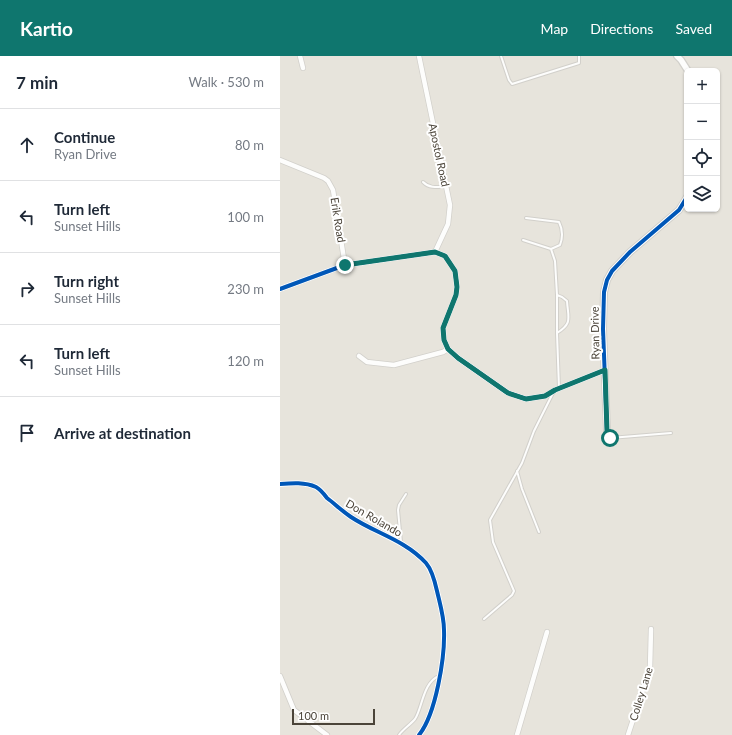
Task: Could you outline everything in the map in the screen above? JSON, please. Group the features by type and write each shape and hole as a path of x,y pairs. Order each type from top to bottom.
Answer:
{"street":[{"path":"300,56 303,68"},
{"name":"Apostol Road","path":"419,56 450,204 448,224 435,252"},
{"path":"677,56 686,68"},
{"name":"Erik Road","path":"280,160 328,181 333,190 345,265"},
{"name":"Ryan Drive","path":"607,431 603,314 604,292 607,280 612,271 630,252 679,210 684,202"},
{"path":"280,289 345,265 435,252 445,256 455,271 457,287 456,295 443,328 444,340 448,349 458,358 508,393 526,399 538,398 605,370"},
{"path":"359,356 367,362 394,364 443,352 448,349"},
{"name":"Don Rolando","path":"280,484 305,484 317,488 351,517 401,543 426,563 429,568 436,583 441,606 444,628 444,643 435,696 425,728 419,735"},
{"name":"Colley Lane","path":"628,735 650,668 651,629"},
{"path":"517,735 547,632"},
{"path":"280,676 294,710 327,735"}],"lane":[{"path":"502,56 509,80 512,84 579,64 579,56"},
{"path":"423,182 426,186 433,188 446,186"},
{"path":"523,240 551,248 560,245 562,239 562,229 559,222 526,218"},
{"path":"484,619 512,595 514,591 493,542 490,520 517,471 534,431 557,390 557,295 555,261 551,248"},
{"path":"557,295 567,301 569,321 566,327 557,332"},
{"path":"607,431 610,438 671,433"},
{"path":"517,471 522,489 539,532"},
{"path":"401,543 398,510 406,494"},
{"path":"399,735 416,718 425,692 435,678 439,676"}],"shaded area":[{"path":"280,56 732,56 732,735 280,735"}],"cycle path":[{"path":"607,431 603,329 604,292 607,280 612,271 630,252 679,210 684,202"},
{"path":"280,289 345,265 435,252 445,256 455,271 457,287 456,295 443,328 444,340 448,349 458,358 508,393 526,399 545,396 555,390 605,370"},
{"path":"280,484 294,483 312,485 316,487 327,498 360,523 409,548 418,555 430,569 443,615 444,641 441,670 435,700 425,726 419,735"}],"route":[{"path":"345,265 435,252 445,256 455,271 457,287 456,295 443,328 444,340 448,349 458,358 508,393 526,399 545,396 555,390 605,370 607,431 610,438"}]}
